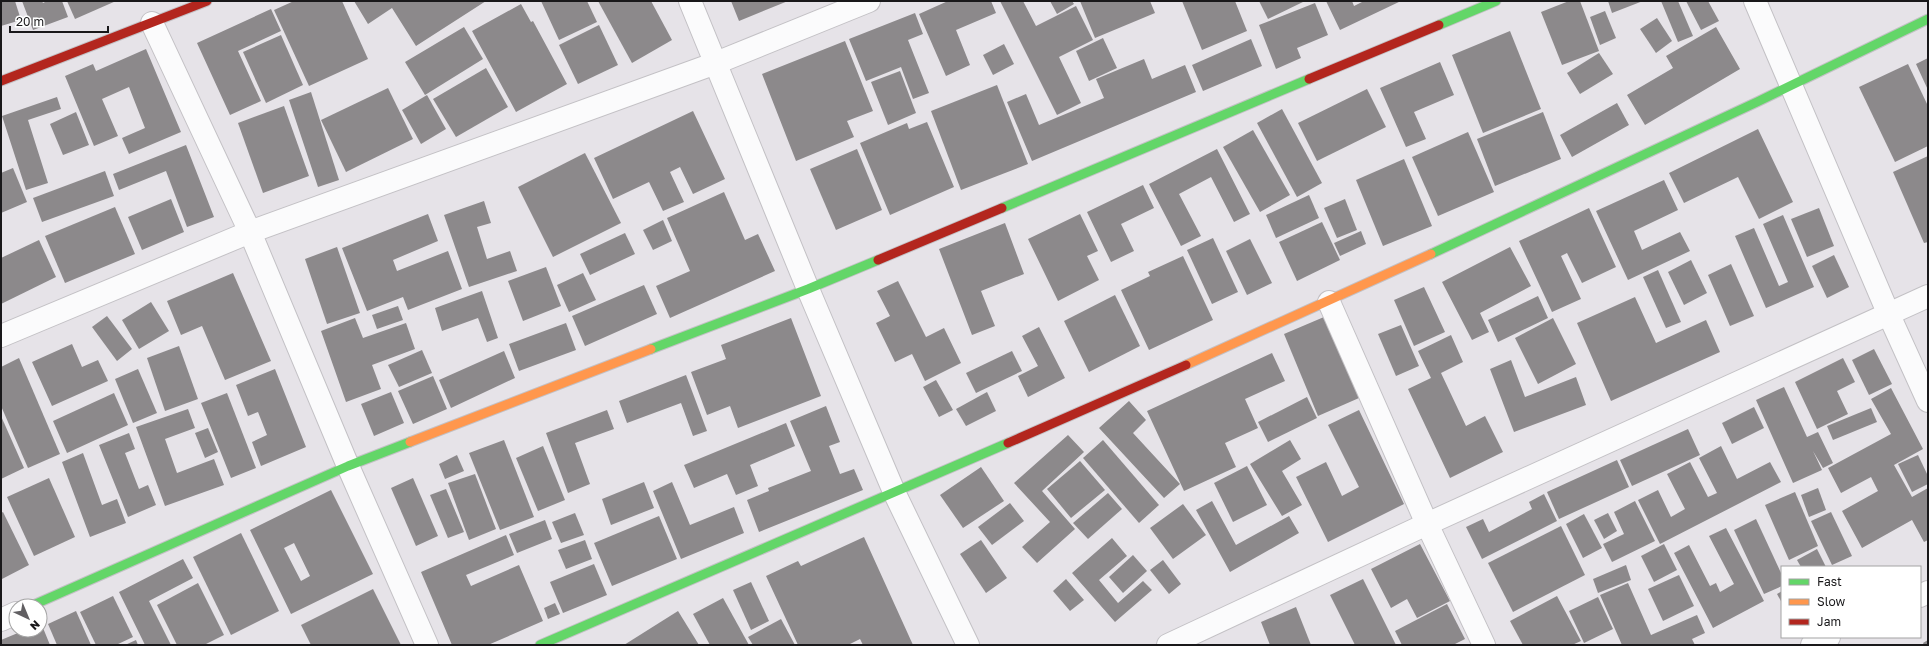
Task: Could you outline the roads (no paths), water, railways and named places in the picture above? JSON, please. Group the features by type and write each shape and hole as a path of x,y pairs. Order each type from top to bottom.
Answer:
{"street":[{"path":"1,81 207,1"},
{"path":"690,1 808,289 895,494 968,645"},
{"path":"1,336 250,232 716,63 870,1"},
{"path":"48,599 348,466 808,289 1496,1"},
{"path":"1755,1 1889,315 1928,401"},
{"path":"540,645 895,494 1329,302 1791,86 1928,19"},
{"path":"152,23 250,232 348,466 427,645"},
{"path":"1168,645 1427,524 1928,296"},
{"path":"1329,302 1427,524 1484,645"},
{"path":"1812,645 1827,638"}]}
